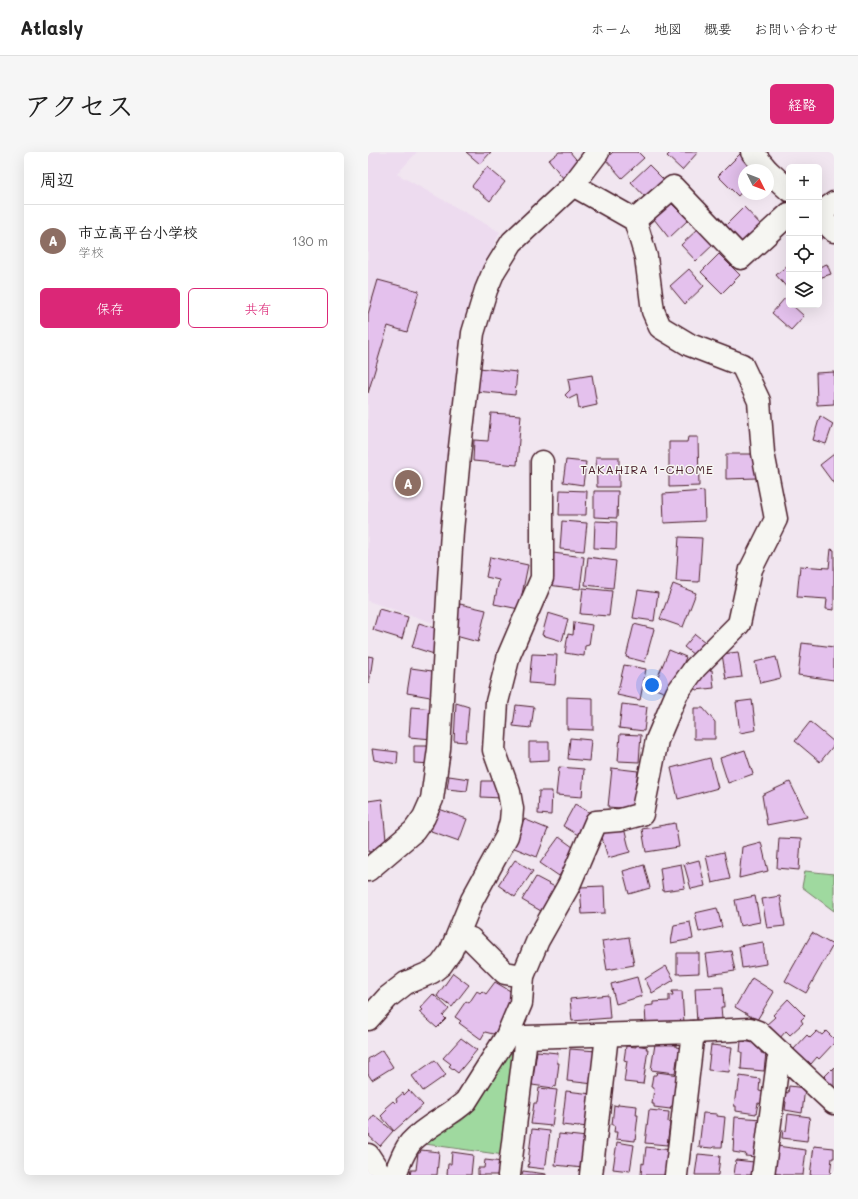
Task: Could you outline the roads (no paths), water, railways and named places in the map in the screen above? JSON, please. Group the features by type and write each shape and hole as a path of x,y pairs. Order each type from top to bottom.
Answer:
{"street":[{"path":"752,152 763,164"},
{"path":"368,870 414,831 424,817 432,799 439,749 452,531 473,333 492,277 512,242 573,185 590,155"},
{"path":"774,176 786,187"},
{"path":"509,1175 516,1037 523,976 538,940 569,885 596,822 620,820 642,814 657,740 678,693 695,668 739,624 750,568 776,519 763,453 758,400 742,364 690,345 660,327 653,311 646,257 634,220 573,185"},
{"path":"634,220 673,187 741,258 786,217"},
{"path":"822,213 834,203"},
{"path":"822,218 834,231"},
{"path":"368,1019 388,997 406,983 432,972 441,965 452,951 472,900 506,836 511,821 512,809 509,792 494,750 497,702 509,655 542,578 542,462"},
{"path":"458,935 471,939 505,973 523,976"},
{"path":"516,1037 750,1029 758,1032 834,1103"},
{"path":"676,1175 693,1032"},
{"path":"591,1175 607,1035"},
{"path":"395,1175 411,1142 425,1130 457,1110 466,1101 516,1037"},
{"path":"763,1175 778,1062 782,1054"},
{"path":"368,1155 380,1175"}],"place":[{"name":"市立高平台小学校","path":"408,483"}],"district":[{"name":"TAKAHIRA 1-CHOME","path":"647,470"}]}
